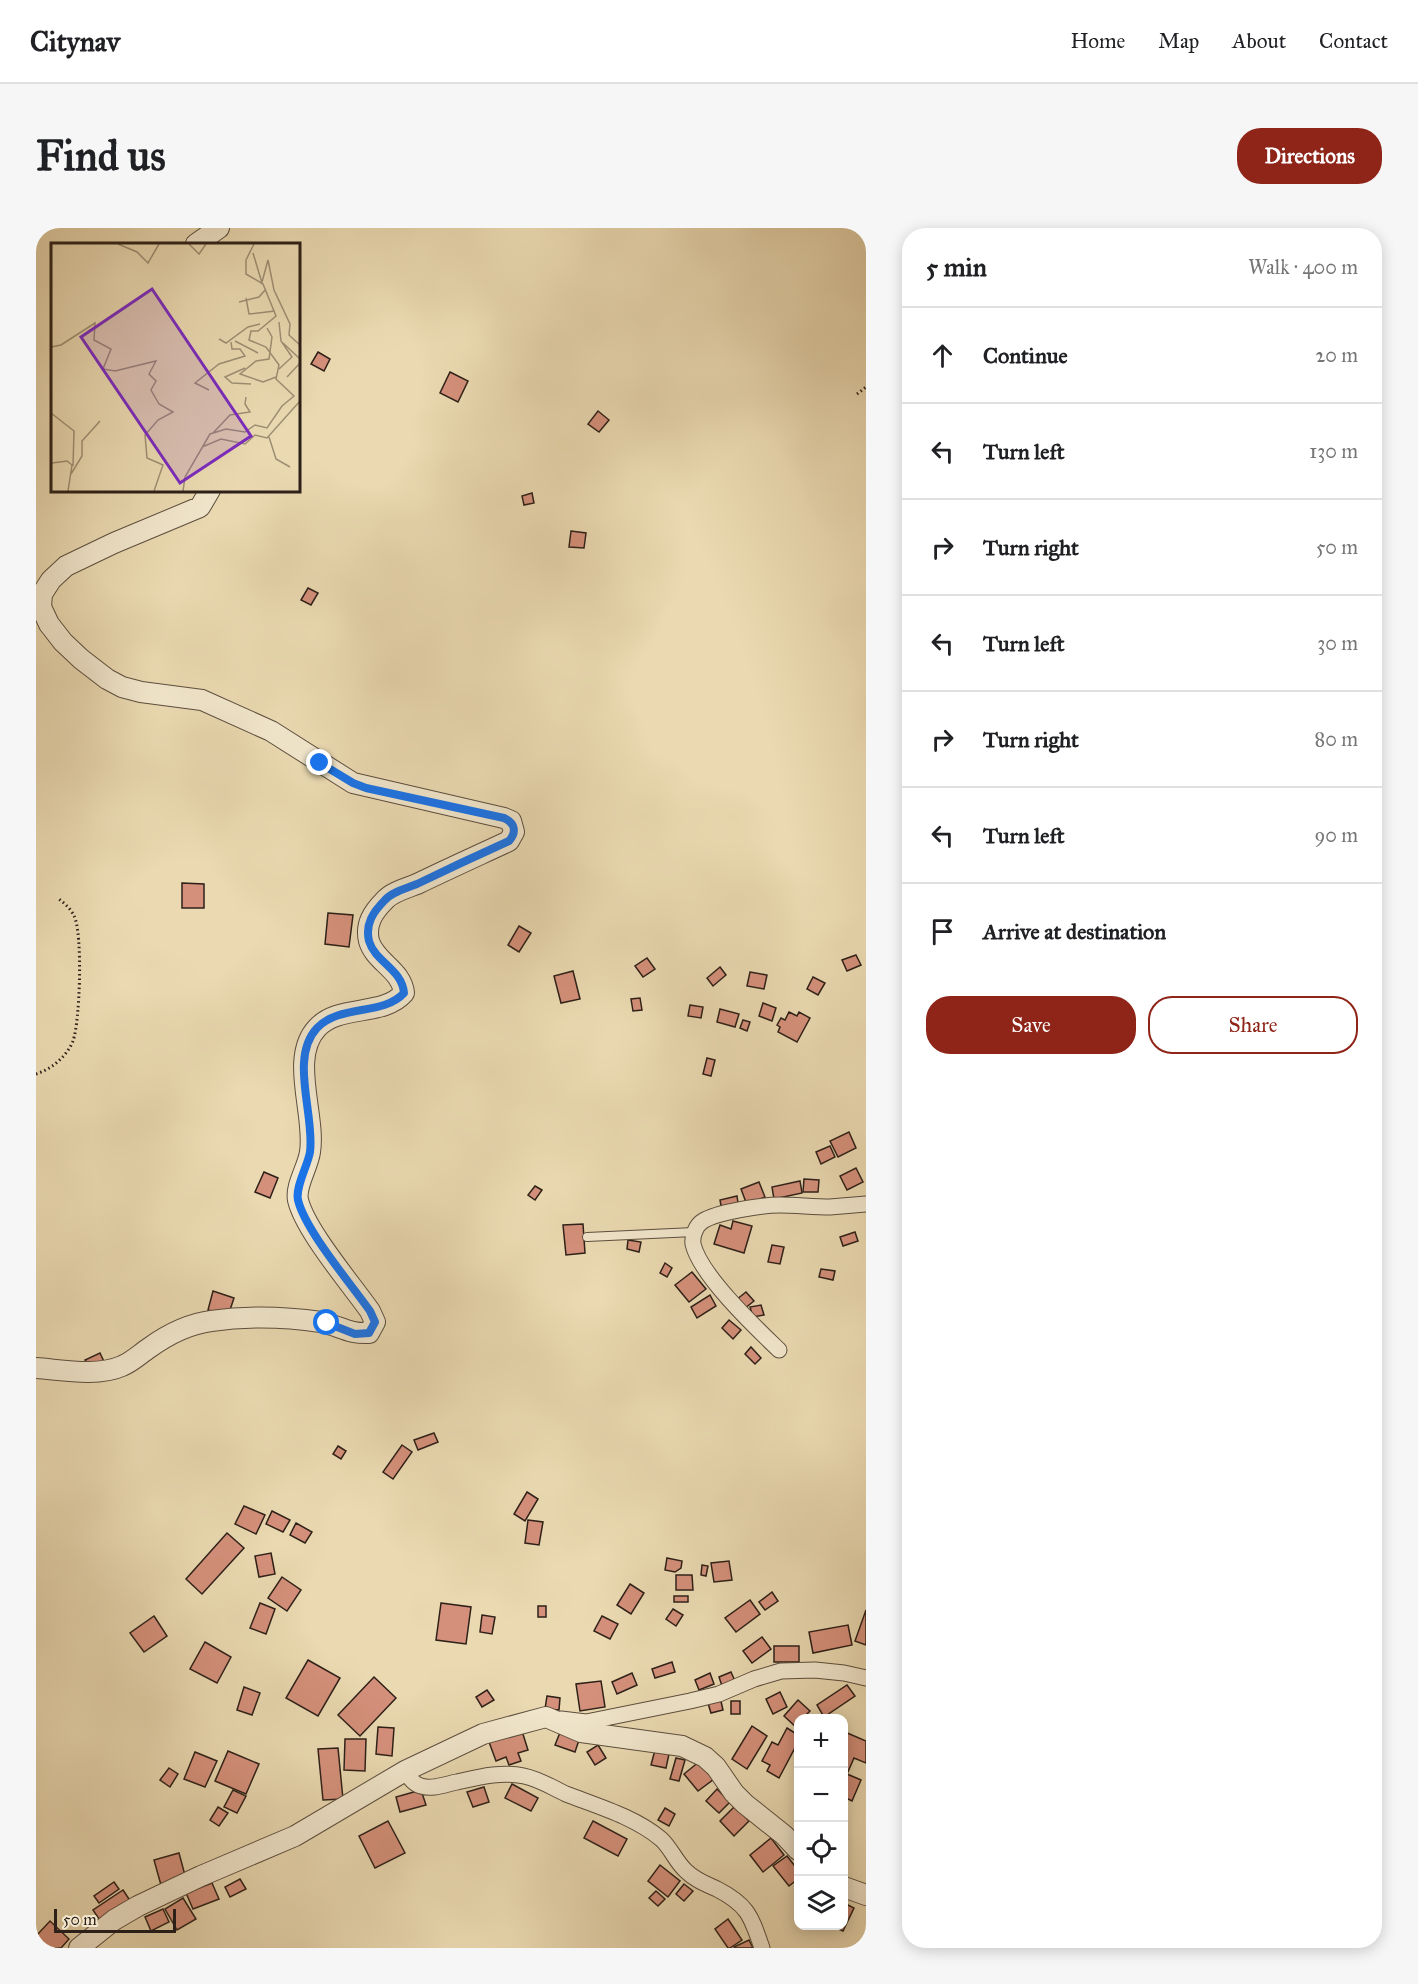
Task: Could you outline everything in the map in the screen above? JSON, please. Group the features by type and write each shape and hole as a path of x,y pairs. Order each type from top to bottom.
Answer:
{"street":[{"path":"197,243 219,228"},
{"path":"36,1368 108,1371 124,1366 162,1339 181,1329 210,1321 302,1319 327,1323 355,1334 369,1333 375,1322 370,1311 323,1245 303,1214 297,1198 310,1152 304,1062 309,1040 318,1027 332,1017 396,1001 404,993 403,983 382,961 370,944 367,930 370,919 386,898 509,841 514,832 511,821 504,818 366,788 353,783 271,731 202,700 141,692 122,687 107,679 63,642 49,624 41,607 42,594 51,580 66,566 200,507 209,492"},
{"path":"779,1350 738,1309 698,1257 693,1242 694,1232 703,1221 750,1208 778,1205 829,1207 866,1203"},
{"path":"79,1948 114,1920 138,1906 295,1836 405,1771 483,1734 546,1717 586,1722 659,1708 719,1694 754,1678 781,1671 815,1670 866,1677"},
{"path":"546,1717 581,1732 682,1746 705,1757 716,1767 734,1793 745,1804 794,1846"},
{"path":"405,1771 412,1782 430,1788 477,1777 502,1774 525,1776 635,1823 660,1839 674,1853 684,1870 744,1907 753,1921 762,1948"},
{"path":"848,1889 866,1895"}],"lane":[{"path":"587,1237 694,1232"}],"path":[{"path":"857,394 866,387"},
{"path":"36,1074 54,1065 65,1054 73,1041 78,1023 80,932 75,917 58,899"}],"building":[{"path":"318,352 330,359 324,371 311,364"},
{"path":"450,372 468,381 458,402 440,393"},
{"path":"598,411 609,420 599,432 588,424"},
{"path":"532,493 534,503 524,505 522,496"},
{"path":"571,531 586,533 584,548 569,547"},
{"path":"308,588 318,593 311,605 301,600"},
{"path":"182,883 204,884 204,908 182,908"},
{"path":"328,913 353,915 349,947 325,944"},
{"path":"519,926 531,933 519,952 508,945"},
{"path":"856,955 861,965 847,971 842,960"},
{"path":"647,958 655,969 643,977 635,966"},
{"path":"720,967 726,975 713,986 707,978"},
{"path":"573,971 580,999 561,1003 554,976"},
{"path":"750,972 767,975 764,989 747,986"},
{"path":"813,977 825,983 818,995 807,989"},
{"path":"640,998 642,1010 633,1011 631,999"},
{"path":"763,1003 776,1008 772,1021 759,1016"},
{"path":"690,1005 703,1007 701,1018 688,1016"},
{"path":"720,1009 739,1014 735,1027 717,1022"},
{"path":"789,1012 797,1016 799,1012 810,1018 797,1042 778,1032 780,1027 777,1025 781,1018 785,1020"},
{"path":"743,1020 750,1022 747,1031 740,1028"},
{"path":"707,1058 715,1060 711,1076 703,1074"},
{"path":"849,1132 856,1148 838,1157 830,1141"},
{"path":"830,1146 835,1157 821,1164 816,1152"},
{"path":"856,1168 863,1182 847,1190 840,1176"},
{"path":"264,1172 278,1178 270,1198 255,1192"},
{"path":"804,1179 819,1180 818,1192 803,1192"},
{"path":"800,1181 802,1193 774,1199 772,1187"},
{"path":"759,1182 765,1197 747,1205 741,1189"},
{"path":"535,1186 542,1190 535,1200 528,1195"},
{"path":"737,1196 738,1203 722,1211 720,1200"},
{"path":"733,1221 752,1226 744,1253 714,1244 720,1225 731,1229"},
{"path":"583,1224 585,1253 566,1255 563,1225"},
{"path":"855,1232 858,1241 843,1246 840,1237"},
{"path":"628,1240 641,1242 639,1252 627,1249"},
{"path":"772,1245 784,1247 780,1264 768,1262"},
{"path":"665,1263 672,1268 667,1277 660,1273"},
{"path":"821,1269 835,1271 833,1280 819,1277"},
{"path":"692,1272 706,1289 689,1302 675,1285"},
{"path":"213,1291 234,1298 228,1316 208,1310"},
{"path":"746,1292 754,1301 744,1309 736,1300"},
{"path":"710,1295 716,1306 697,1318 691,1307"},
{"path":"761,1305 764,1315 753,1317 750,1307"},
{"path":"729,1320 741,1330 733,1339 722,1328"},
{"path":"751,1347 761,1358 755,1364 745,1354"},
{"path":"100,1353 106,1366 91,1368 85,1360"},
{"path":"434,1433 438,1442 418,1450 414,1440"},
{"path":"402,1445 412,1452 393,1479 383,1472"},
{"path":"338,1446 346,1451 341,1459 333,1454"},
{"path":"527,1492 538,1499 525,1521 514,1514"},
{"path":"244,1506 265,1515 256,1534 235,1524"},
{"path":"272,1511 290,1520 283,1532 266,1524"},
{"path":"528,1520 543,1522 539,1545 525,1543"},
{"path":"296,1523 312,1532 305,1543 290,1535"},
{"path":"227,1533 244,1548 202,1594 186,1579"},
{"path":"271,1553 275,1574 259,1577 255,1556"},
{"path":"667,1558 682,1561 681,1568 675,1572 665,1570"},
{"path":"729,1561 732,1580 714,1582 711,1563"},
{"path":"702,1565 708,1566 706,1576 701,1575"},
{"path":"676,1575 692,1575 693,1590 676,1590"},
{"path":"282,1577 301,1590 287,1611 268,1598"},
{"path":"630,1584 644,1593 631,1614 617,1605"},
{"path":"772,1592 778,1601 765,1610 759,1602"},
{"path":"674,1596 688,1596 688,1602 674,1602"},
{"path":"750,1600 760,1614 736,1632 725,1618"},
{"path":"260,1603 275,1609 266,1634 250,1628"},
{"path":"441,1603 471,1607 466,1644 436,1640"},
{"path":"538,1606 546,1606 546,1617 538,1617"},
{"path":"673,1609 683,1615 676,1626 666,1619"},
{"path":"866,1610 866,1645 855,1641"},
{"path":"482,1615 495,1617 492,1634 480,1632"},
{"path":"154,1616 167,1636 144,1652 130,1633"},
{"path":"602,1616 618,1624 610,1639 594,1631"},
{"path":"848,1625 852,1645 813,1653 809,1632"},
{"path":"762,1637 771,1649 752,1663 743,1651"},
{"path":"205,1642 231,1657 217,1683 190,1669"},
{"path":"774,1646 799,1646 799,1662 774,1662"},
{"path":"308,1660 340,1678 318,1716 286,1698"},
{"path":"672,1662 675,1672 655,1678 652,1669"},
{"path":"731,1672 735,1681 722,1686 719,1677"},
{"path":"632,1673 637,1685 617,1694 612,1682"},
{"path":"710,1673 714,1684 699,1690 695,1680"},
{"path":"374,1677 396,1698 360,1736 338,1715"},
{"path":"601,1681 605,1707 580,1711 576,1684"},
{"path":"847,1685 855,1696 828,1714 822,1714 817,1705"},
{"path":"244,1687 260,1693 252,1715 237,1710"},
{"path":"487,1690 494,1700 482,1707 476,1697"},
{"path":"780,1692 787,1707 773,1714 766,1699"},
{"path":"547,1696 560,1698 559,1710 545,1709"},
{"path":"720,1697 723,1710 711,1713 707,1700"},
{"path":"798,1700 810,1711 807,1714 794,1714 794,1725 784,1716"},
{"path":"731,1701 740,1701 740,1714 731,1714"},
{"path":"752,1726 767,1736 747,1769 732,1759"},
{"path":"378,1727 394,1728 392,1756 376,1754"},
{"path":"787,1728 794,1732 794,1750 779,1778 767,1771 770,1765 762,1761 772,1742 778,1745"},
{"path":"561,1730 580,1737 575,1752 555,1745"},
{"path":"522,1731 528,1750 518,1753 521,1761 509,1765 506,1757 496,1761 489,1742"},
{"path":"848,1733 866,1741 866,1763 854,1758 848,1772"},
{"path":"345,1739 366,1739 365,1771 344,1770"},
{"path":"598,1745 606,1758 595,1765 587,1752"},
{"path":"338,1748 343,1799 323,1800 318,1749"},
{"path":"655,1750 669,1754 666,1768 651,1765"},
{"path":"228,1751 259,1764 246,1794 215,1781"},
{"path":"195,1752 217,1761 205,1787 184,1779"},
{"path":"676,1758 685,1760 679,1781 670,1779"},
{"path":"700,1761 714,1779 698,1791 684,1774"},
{"path":"169,1768 178,1774 170,1787 160,1780"},
{"path":"848,1774 861,1780 852,1801 848,1799"},
{"path":"512,1784 538,1798 531,1811 505,1798"},
{"path":"484,1787 489,1802 473,1807 467,1792"},
{"path":"717,1789 730,1802 719,1813 706,1801"},
{"path":"233,1790 246,1796 237,1813 224,1807"},
{"path":"421,1790 426,1805 400,1812 396,1797"},
{"path":"735,1806 749,1821 734,1836 720,1821"},
{"path":"218,1807 228,1813 219,1826 210,1820"},
{"path":"665,1808 675,1814 669,1826 658,1820"},
{"path":"388,1821 405,1853 375,1868 359,1836"},
{"path":"593,1821 627,1839 618,1856 584,1838"},
{"path":"771,1838 784,1855 763,1872 750,1855"},
{"path":"179,1853 186,1879 161,1885 154,1860"},
{"path":"787,1856 794,1865 794,1882 789,1886 773,1866"},
{"path":"660,1865 680,1881 668,1897 648,1881"},
{"path":"240,1879 246,1889 230,1897 225,1887"},
{"path":"114,1882 119,1889 99,1903 94,1896"},
{"path":"212,1883 219,1899 193,1909 186,1893"},
{"path":"684,1884 693,1891 684,1901 676,1894"},
{"path":"123,1890 133,1905 103,1925 93,1910"},
{"path":"656,1891 665,1899 658,1906 649,1898"},
{"path":"183,1898 196,1919 177,1930 165,1909"},
{"path":"848,1905 854,1908 848,1921"},
{"path":"163,1909 169,1922 151,1931 145,1917"},
{"path":"728,1919 742,1940 730,1948 715,1929"},
{"path":"50,1921 69,1939 61,1948 42,1948 36,1943 36,1936"},
{"path":"749,1940 753,1948 734,1947"}],"route":[{"path":"320,763 353,783 366,788 504,818 511,821 514,826 513,837 509,841 386,898 370,919 367,930 370,944 382,961 403,983 404,993 396,1001 332,1017 318,1027 309,1040 304,1062 310,1152 297,1198 303,1214 370,1311 375,1322 369,1333 355,1334 327,1323"}]}
